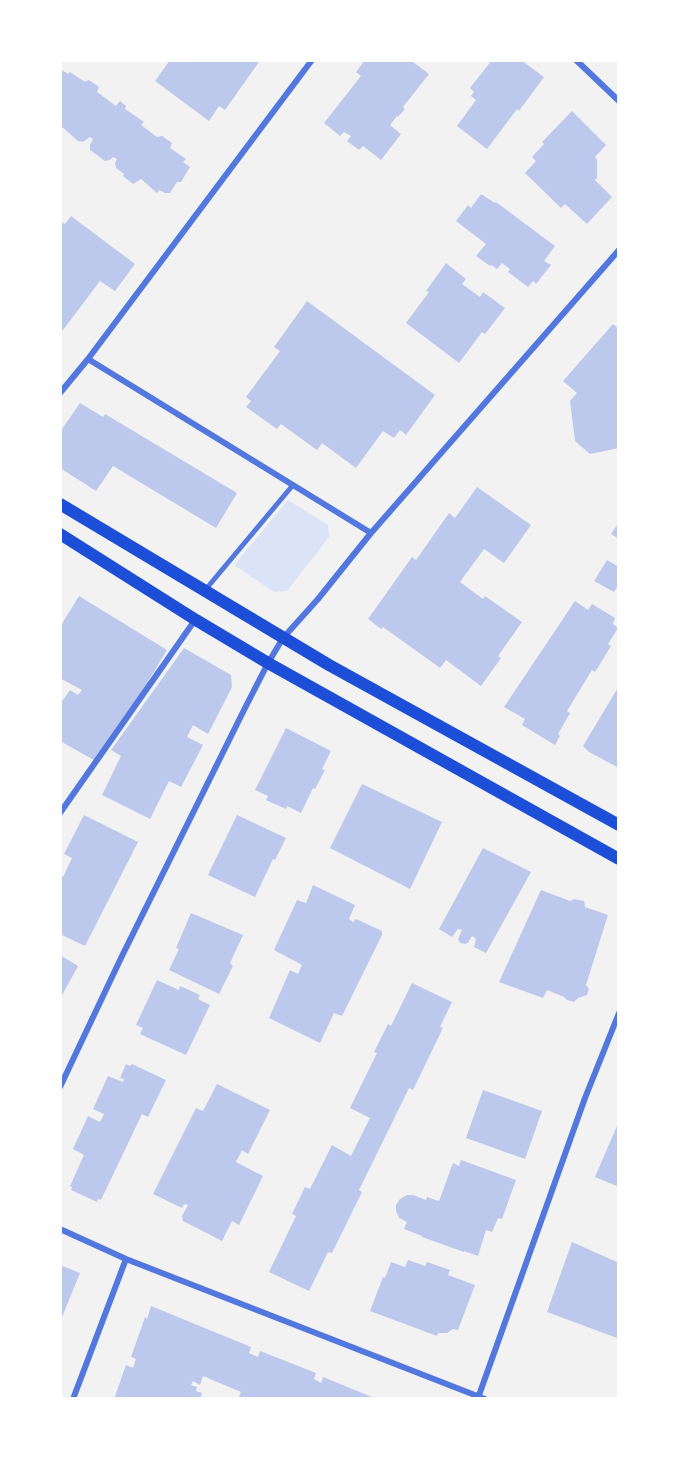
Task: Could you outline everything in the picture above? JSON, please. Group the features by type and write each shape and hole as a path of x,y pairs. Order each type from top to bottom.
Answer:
{"main road":[{"path":"60,504 344,673 619,825"},
{"path":"60,534 267,663 619,859"}],"street":[{"path":"60,393 88,359 312,60"},
{"path":"576,60 619,101"},
{"path":"60,1087 267,663 284,638 371,533 619,250"},
{"path":"88,359 371,533"},
{"path":"206,590 293,485"},
{"path":"60,813 196,620"},
{"path":"60,1229 126,1259 480,1398 585,1098 619,1013"},
{"path":"73,1399 126,1259"}],"shaded area":[{"path":"288,500 328,525 329,537 287,591 274,592 234,565"}],"building":[{"path":"170,60 180,60 184,63 186,60 194,62 196,60 257,60 259,62 225,110 219,106 209,121 155,81"},
{"path":"365,60 410,60 429,74 403,107 405,109 390,125 401,134 381,160 363,146 359,150 347,141 351,136 344,132 340,136 324,123 361,76 356,72"},
{"path":"492,60 521,60 544,77 487,149 457,126 476,100 471,96 474,92 470,88"},
{"path":"60,69 68,74 70,72 85,82 89,80 99,87 97,92 116,106 120,101 126,106 125,109 144,122 141,125 157,137 162,136 172,143 170,148 186,159 183,162 190,167 181,182 177,182 170,193 159,190 157,193 141,179 133,184 116,168 117,159 113,157 105,161 90,150 93,139 90,137 83,142 78,141 60,125"},
{"path":"572,111 606,145 595,157 597,178 595,180 612,197 587,224 565,204 561,208 525,173 536,161 532,157 544,144 542,142"},
{"path":"481,194 496,202 555,246 544,261 551,265 536,284 533,281 528,287 508,272 510,269 502,263 497,269 476,256 486,244 456,221 468,205 471,208"},
{"path":"71,216 135,264 115,291 100,281 60,334 60,221 65,224"},
{"path":"446,263 466,279 462,284 480,297 483,292 505,308 485,334 482,332 459,363 406,323 429,292 426,291"},
{"path":"307,301 435,395 406,435 400,430 394,438 383,431 356,468 322,443 317,450 281,424 277,429 246,407 251,401 246,397 280,351 274,347"},
{"path":"613,324 619,329 619,448 590,454 575,441 570,401 577,393 563,381"},
{"path":"80,403 103,417 105,414 237,493 216,528 113,466 96,491 60,468 60,432"},
{"path":"477,487 531,525 504,563 484,549 460,582 483,599 485,596 522,622 498,656 501,658 481,686 446,660 440,668 383,627 381,629 368,619 412,557 416,560 449,513 455,518"},
{"path":"619,522 619,539 611,534"},
{"path":"607,560 619,567 619,584 614,592 594,581"},
{"path":"79,596 167,650 144,688 94,760 60,741 60,704 70,690 78,695 82,690 60,678 60,627"},
{"path":"575,601 588,610 592,604 615,618 613,624 618,628 608,644 611,646 595,672 592,670 567,711 570,713 558,734 560,736 555,745 522,725 525,719 504,707"},
{"path":"184,648 231,675 232,687 208,734 193,725 187,737 203,745 181,787 169,781 150,819 102,795 121,756 111,750"},
{"path":"619,686 619,768 589,752 583,746"},
{"path":"286,728 331,751 322,769 325,770 301,813 266,800 268,796 255,790"},
{"path":"362,784 442,822 410,889 330,848"},
{"path":"84,815 138,842 85,946 60,934 60,875 63,877 72,858 64,854"},
{"path":"237,815 286,838 255,897 208,875"},
{"path":"483,848 531,872 486,953 474,947 476,939 472,936 468,943 460,943 458,939 462,930 458,929 452,937 439,929"},
{"path":"313,885 355,905 349,919 353,922 356,919 382,931 342,1016 334,1013 320,1043 269,1018 290,970 298,974 302,965 274,950 297,900 306,903"},
{"path":"541,890 570,901 574,899 584,901 585,907 608,915 586,985 589,989 587,995 574,1002 547,990 543,998 499,982"},
{"path":"191,913 243,935 230,963 233,966 219,994 169,970"},
{"path":"60,955 78,966 60,999"},
{"path":"157,980 179,990 180,986 200,995 198,999 210,1005 186,1055 140,1034 143,1028 136,1025"},
{"path":"412,983 452,1002 440,1027 443,1028 413,1090 409,1088 359,1190 362,1192 332,1253 328,1252 309,1291 269,1272 296,1216 292,1214 305,1187 310,1189 332,1145 351,1156 370,1118 350,1108 377,1053 374,1052 388,1024 391,1026"},
{"path":"126,1064 130,1066 132,1064 166,1080 148,1117 142,1114 101,1200 98,1199 97,1202 71,1190 70,1186 84,1155 73,1149 88,1116 100,1122 104,1114 93,1109 108,1076 123,1082 124,1079 120,1078"},
{"path":"217,1084 270,1110 248,1154 242,1150 236,1162 263,1176 239,1225 232,1221 222,1241 183,1221 182,1216 188,1205 184,1204 182,1208 153,1194 196,1108 203,1111"},
{"path":"483,1090 542,1111 525,1159 466,1138"},
{"path":"619,1121 619,1187 595,1177"},
{"path":"461,1160 516,1180 502,1219 498,1218 492,1232 486,1230 478,1256 404,1229 407,1222 399,1218 396,1211 396,1205 400,1199 407,1195 439,1201 453,1163 459,1166"},
{"path":"572,1242 619,1263 619,1333 617,1338 547,1312"},
{"path":"408,1260 425,1266 427,1262 450,1270 448,1275 475,1285 458,1330 438,1333 437,1336 370,1311 391,1262 405,1267"},
{"path":"60,1265 80,1273 60,1322"},
{"path":"151,1306 251,1347 249,1353 258,1357 260,1351 316,1373 314,1379 321,1383 323,1377 377,1399 238,1399 241,1392 203,1376 200,1385 193,1381 191,1385 197,1387 196,1391 202,1393 200,1399 114,1399 126,1365 133,1368 136,1359 131,1357"}]}
